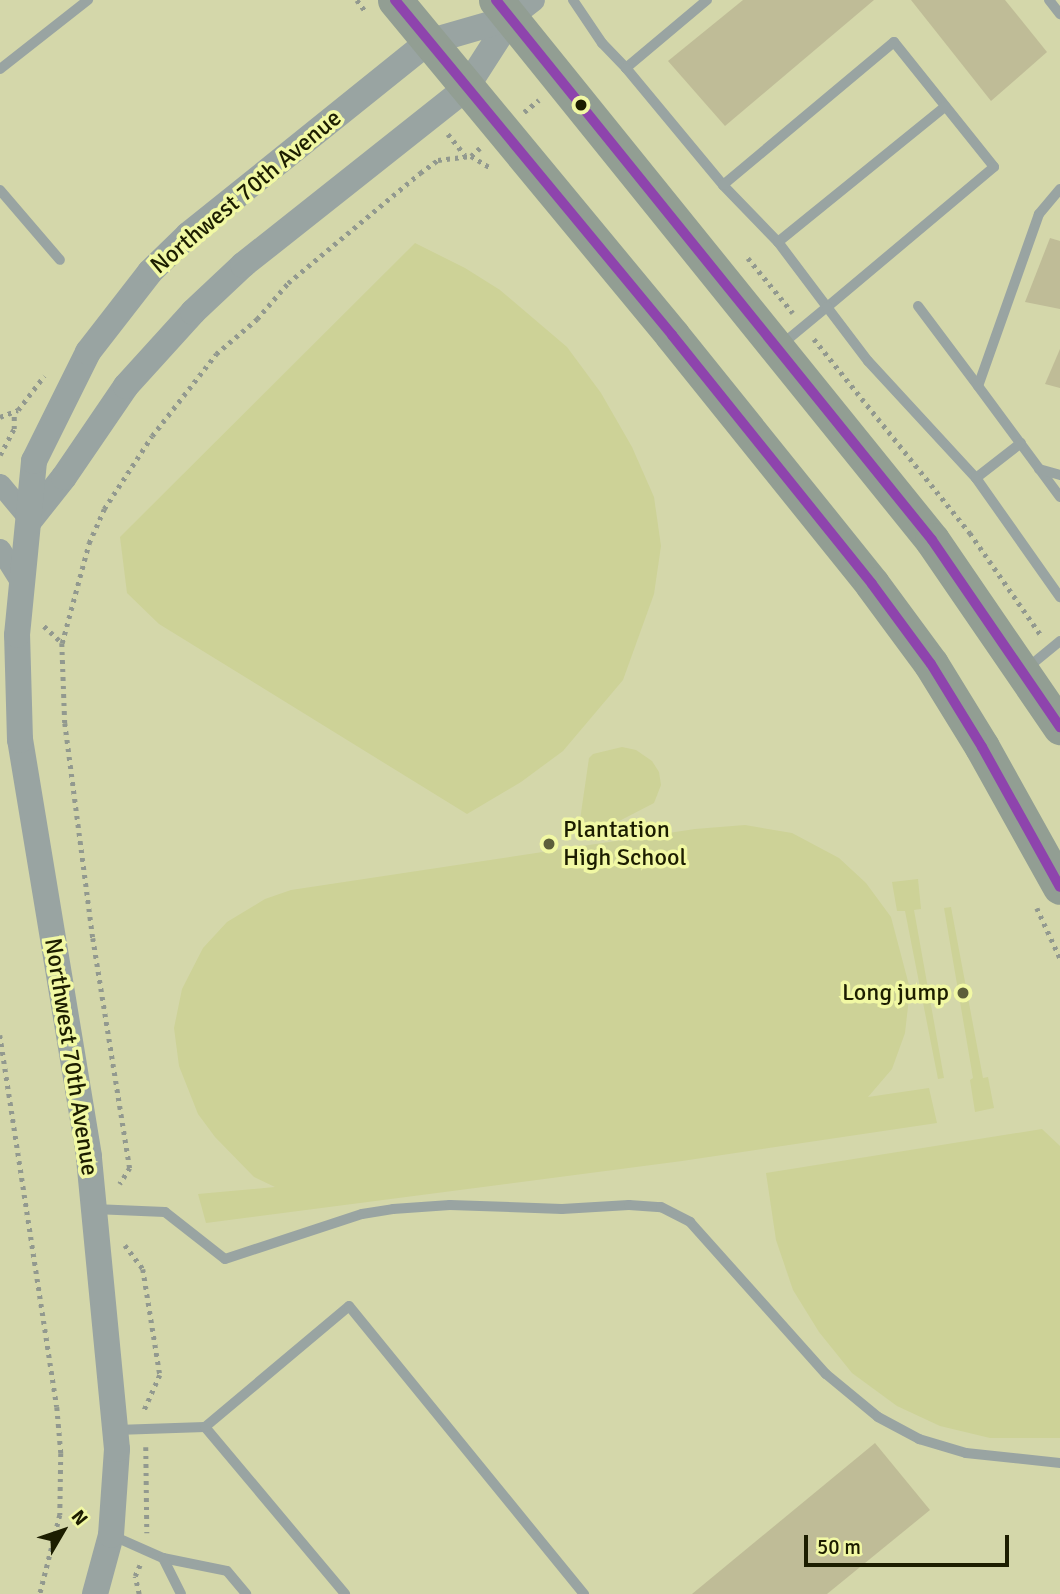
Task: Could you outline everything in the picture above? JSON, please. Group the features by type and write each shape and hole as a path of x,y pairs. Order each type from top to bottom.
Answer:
{"highway":[{"path":"395,0 672,335 872,583 931,664 1032,831 1045,891"},
{"path":"514,6 778,348 932,540 1060,727"}],"street":[{"name":"Northwest 70th Avenue","path":"95,1594 111,1535 116,1430 105,1209 89,1156 20,740 20,593 30,520 34,461 88,352 150,272 188,235 428,42 514,6"},
{"name":"Northwest 70th Avenue","path":"30,520 64,477 126,386 192,312 243,265 466,88 514,6"},
{"path":"0,484 30,520"},
{"path":"0,548 20,593"}],"lane":[{"path":"0,69 89,0"},
{"path":"573,0 602,43 723,185 778,243 868,361 976,478 1060,597"},
{"path":"626,68 707,0"},
{"path":"1049,0 1060,14"},
{"path":"723,185 894,42 994,167 778,348"},
{"path":"778,243 946,107"},
{"path":"978,386 1039,214 1060,189"},
{"path":"0,190 60,260"},
{"path":"918,306 1060,497"},
{"path":"976,478 1021,443"},
{"path":"1039,469 1060,475"},
{"path":"1023,671 1060,641"},
{"path":"105,1209 165,1212 225,1259 362,1214 393,1209 450,1205 562,1209 629,1205 661,1207 690,1222 826,1374 878,1418 919,1439 966,1453 1060,1463"},
{"path":"116,1430 205,1427 349,1306 584,1594"},
{"path":"205,1427 345,1594"},
{"path":"111,1535 163,1558 227,1571 246,1594"},
{"path":"163,1558 181,1594"}],"path":[{"path":"471,156 493,168 499,176"},
{"path":"139,1594 135,1576 146,1551 144,1406 160,1375 143,1269 121,1240 105,1209 130,1168 93,938 65,723 62,643 89,543 104,509 152,436 216,354 257,319 282,289 345,236"},
{"path":"0,455 14,429 14,413"},
{"path":"20,593 62,643"},
{"path":"1045,891 1060,958"},
{"path":"0,1035 57,1407 61,1453 60,1515 40,1594"}],"green space":[{"path":"415,243 465,268 500,290 567,347 601,393 632,447 654,497 661,546 654,594 623,680 563,751 521,782 467,814 159,624 127,593 120,537"},
{"path":"622,747 636,750 652,761 659,772 661,785 654,803 596,833 588,834 582,829 580,820 589,758 593,754"},
{"path":"745,825 792,833 839,858 866,883 891,917 910,989 905,1033 892,1069 868,1097 929,1088 937,1123 682,1161 206,1223 198,1194 275,1187 254,1177 215,1137 198,1114 179,1066 174,1028 182,989 203,948 227,922 265,899 291,890 695,829"},
{"path":"918,879 921,909 914,910 944,1078 938,1079 905,911 897,911 892,882"},
{"name":"Long jump","path":"951,907 983,1078 988,1077 994,1108 975,1112 970,1080 973,1078 944,908"},
{"path":"1042,1129 1060,1146 1060,1438 990,1438 940,1426 897,1406 852,1373 819,1332 793,1290 776,1240 766,1173"}],"building":[{"path":"743,0 874,0 725,126 668,61"},
{"path":"911,0 1005,0 1047,52 991,101"},
{"path":"1050,238 1060,241 1060,309 1025,302"},
{"path":"1060,349 1060,388 1045,384"},
{"path":"875,1443 930,1510 827,1594 692,1594"}],"transit line":[{"path":"395,0 672,335 872,584 931,664 982,747 1060,887"},
{"path":"496,0 932,540 1060,727"}],"place":[{"name":"Plantation High School","path":"549,844"},
{"name":"Long jump","path":"963,993"}]}
